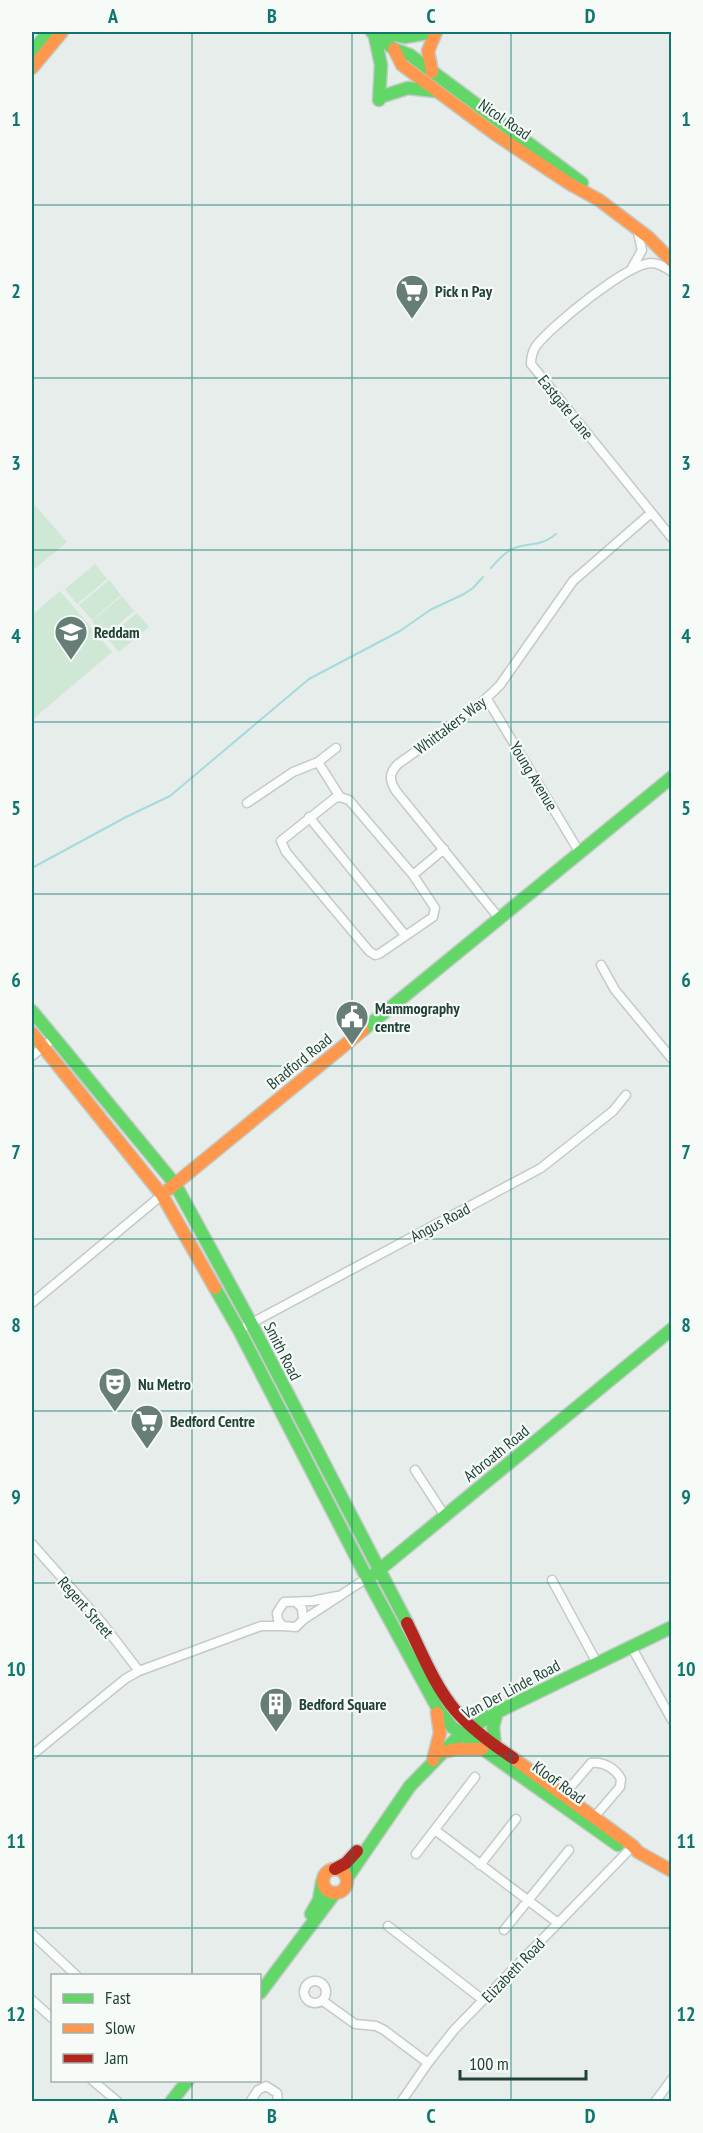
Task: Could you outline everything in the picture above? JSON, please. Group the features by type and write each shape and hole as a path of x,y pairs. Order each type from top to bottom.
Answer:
{"main road":[{"path":"32,53 48,32"},
{"path":"32,69 63,32"},
{"path":"375,32 405,37 435,32"},
{"path":"375,32 394,49 402,65 435,32"},
{"path":"375,32 381,65 381,98 400,88 409,87 441,93"},
{"path":"432,72 427,50 435,32"},
{"name":"Nicol Road","path":"394,49 410,55 586,186 592,195"},
{"name":"Nicol Road","path":"402,65 495,134 610,208 672,261"},
{"name":"Bradford Road","path":"162,1196 672,777"},
{"name":"Smith Road","path":"32,1011 175,1184 445,1697 466,1731"},
{"name":"Smith Road","path":"32,1033 162,1196 239,1330 429,1694 445,1718 466,1731"},
{"name":"Arbroath Road","path":"367,1578 380,1571 672,1329"},
{"name":"Van Der Linde Road","path":"347,1878 390,1812 410,1786 466,1731 493,1714 672,1627"},
{"path":"429,1694 441,1726 437,1757 457,1749 489,1747 493,1714 471,1715 445,1697"},
{"name":"Kloof Road","path":"466,1731 633,1849 672,1871"},
{"name":"Van Der Linde Road","path":"335,1869 349,1860 376,1825 390,1812"},
{"path":"261,1981 316,1908 327,1871 335,1869 342,1871 347,1878 345,1888 335,1893 261,1992"},
{"path":"322,1882 325,1889 335,1893"},
{"path":"171,2102 186,2082"}],"street":[{"path":"632,269 642,250 637,229"},
{"name":"Eastgate Lane","path":"672,272 650,263 632,269 592,296 543,338 533,350 531,364 672,538"},
{"name":"Whittakers Way","path":"499,918 396,792 391,784 391,774 398,764 469,715 488,699 573,581 651,513"},
{"name":"Young Avenue","path":"488,699 580,853"},
{"path":"247,803 293,772 318,762 336,748"},
{"path":"318,762 340,797"},
{"path":"340,797 349,800 413,875 434,904 435,913 428,921 379,954 372,953 286,852 280,841 309,817 335,798 340,797"},
{"path":"309,817 405,935"},
{"path":"413,875 444,849"},
{"path":"601,965 615,990 672,1059"},
{"path":"32,1056 54,1039"},
{"name":"Angus Road","path":"239,1330 542,1168 613,1111 626,1095"},
{"name":"Bradford Road","path":"32,1303 162,1196"},
{"path":"415,1470 445,1516"},
{"name":"Regent Street","path":"32,1544 103,1624 139,1671"},
{"name":"Arbroath Road","path":"303,1620 367,1578"},
{"path":"552,1580 597,1663"},
{"name":"Arbroath Road","path":"297,1603 337,1596"},
{"path":"32,1755 124,1679 139,1671 261,1626 296,1627 303,1620 302,1608 293,1601 284,1602 277,1612 261,1626"},
{"path":"277,1612 278,1620 283,1626"},
{"path":"631,1646 672,1720"},
{"path":"561,1798 591,1763 599,1762 616,1772 621,1779 620,1787 592,1821"},
{"path":"416,1854 475,1777"},
{"path":"480,1865 516,1819"},
{"path":"435,1830 558,1923"},
{"name":"Elizabeth Road","path":"401,2102 454,2030 633,1849"},
{"path":"504,1930 569,1850"},
{"path":"387,1926 483,2000"},
{"path":"32,1934 75,1974"},
{"path":"32,2000 51,2017"},
{"path":"323,2001 352,2023 376,2026 384,2030 428,2063"},
{"path":"655,2102 672,2079"},
{"path":"94,2082 118,2102"},
{"path":"250,2102 258,2090 266,2086 277,2093 278,2102"}],"green space":[{"path":"32,502 67,542 32,571"},
{"path":"95,564 107,579 77,604 65,589"},
{"path":"109,580 121,595 92,620 79,605"},
{"path":"60,591 112,652 32,720 32,615"},
{"path":"122,596 134,611 104,636 92,621"},
{"path":"137,613 149,627 119,652 107,638"}],"waterway":[{"path":"491,568 512,549 544,542 556,534"},
{"path":"32,868 170,796 309,679 400,631 430,610 464,594 483,577"}],"traffic: fast":[{"path":"32,53 48,32"},
{"path":"372,32 394,49 410,55 582,183"},
{"path":"374,32 381,65 379,100"},
{"path":"380,32 405,37 434,32"},
{"path":"383,96 408,88 434,91"},
{"path":"363,1030 672,777"},
{"path":"32,1011 175,1184 251,1323 407,1623"},
{"path":"215,1288 438,1709 452,1727 618,1845"},
{"path":"373,1575 672,1329"},
{"path":"347,1878 410,1786 455,1740 489,1716 672,1627"},
{"path":"495,1745 493,1727 497,1712"},
{"path":"311,1914 319,1900 322,1882"},
{"path":"261,1992 335,1893"},
{"path":"171,2102 186,2082"}],"traffic: slow":[{"path":"32,68 62,32"},
{"path":"432,72 428,51 436,32"},
{"path":"394,49 402,65 495,134 570,184 599,200 648,237 672,261"},
{"path":"169,1189 363,1030"},
{"path":"32,1033 162,1195 215,1288"},
{"path":"433,1760 440,1733 437,1713"},
{"path":"443,1752 457,1749 482,1749"},
{"path":"513,1758 638,1852 672,1871"},
{"path":"335,1869 344,1872 347,1881 344,1890 335,1893 326,1890 323,1881 326,1872 335,1869"}],"traffic: jam":[{"path":"407,1623 434,1679 447,1700 468,1724 513,1758"},
{"path":"335,1869 346,1863 357,1851"}],"place":[{"name":"Pick n Pay","path":"412,320"},
{"name":"Reddam","path":"71,661"},
{"name":"Mammography centre","path":"352,1046"},
{"name":"Nu Metro","path":"115,1413"},
{"name":"Bedford Centre","path":"147,1450"},
{"name":"Bedford Square","path":"276,1733"}]}
